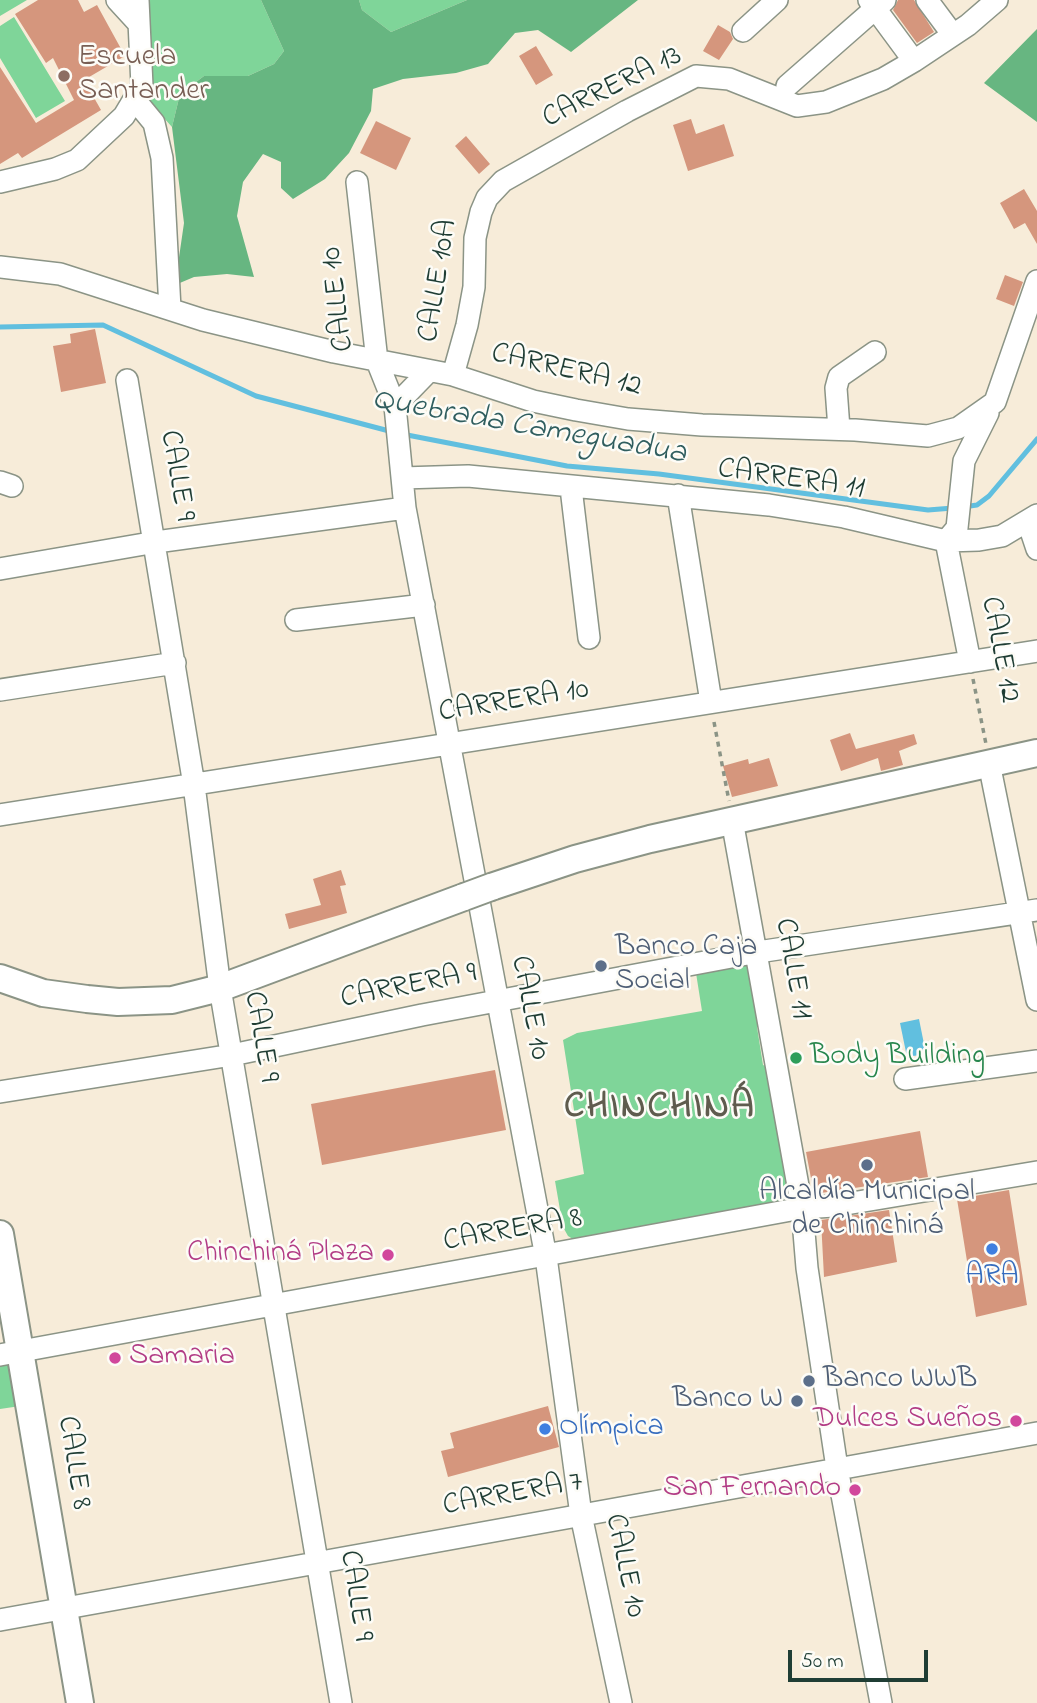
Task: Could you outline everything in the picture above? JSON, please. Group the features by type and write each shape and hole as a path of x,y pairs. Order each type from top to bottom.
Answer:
{"main road":[{"path":"0,978 43,993 118,1002 172,1000 220,988 491,887 575,859 732,820 1037,753"},
{"name":"CALLE 8","path":"0,1234 10,1353 80,1703"}],"street":[{"path":"117,0 139,24"},
{"path":"138,0 139,93 154,123 162,158 170,309"},
{"path":"743,31 777,0"},
{"path":"927,0 953,35"},
{"name":"CARRERA 13","path":"487,198 503,181 527,166 696,76 729,79 786,102 812,105 863,88 914,61 953,35 997,0"},
{"path":"787,86 877,3 914,61"},
{"path":"0,182 55,169 77,160 109,133 139,93"},
{"name":"CALLE 10","path":"357,182 377,361 396,414 405,508 546,1257 581,1515 621,1703"},
{"name":"CALLE 10A","path":"453,375 467,325 474,287 475,238 487,198"},
{"name":"CARRERA 12","path":"0,267 60,274 203,320 377,361 453,375 533,401 628,419 928,436 958,428 995,402"},
{"path":"995,402 1037,281"},
{"path":"839,429 836,388 839,377 874,352"},
{"path":"396,414 428,372"},
{"name":"CALLE 9","path":"127,380 156,542 194,785 220,988 341,1703"},
{"name":"CALLE 12","path":"970,663 951,535 961,499 964,461 970,444 995,402"},
{"name":"CARRERA 11","path":"402,478 468,476 571,488 678,495 831,515 979,540 1002,536 1033,519"},
{"path":"571,488 589,638"},
{"path":"678,495 710,702"},
{"path":"0,569 156,542 405,508"},
{"path":"1033,519 1037,548"},
{"path":"296,620 424,605"},
{"name":"CARRERA 10","path":"0,815 1037,651"},
{"path":"0,690 175,663"},
{"path":"989,763 1029,911 1037,1000"},
{"name":"CALLE 11","path":"732,820 803,1208 807,1268 836,1468 881,1703"},
{"name":"CARRERA 9","path":"0,1092 232,1055 496,1001 758,952 1029,911"},
{"path":"905,1079 1037,1060"},
{"name":"CARRERA 8","path":"10,1353 803,1208 834,1206 1037,1172"},
{"name":"CARRERA 7","path":"0,1620 1037,1433"}],"path":[{"name":"CALLE 12","path":"970,663 989,763"},
{"path":"710,702 732,820"}],"green space":[{"path":"0,0 27,0 0,16"},
{"path":"148,0 261,0 284,51 274,64 248,76 204,76 180,94 172,127 146,98"},
{"path":"261,0 359,0 362,10 391,32 467,0 638,0 571,52 538,30 515,33 488,64 456,73 403,79 373,89 371,111 349,153 325,179 293,199 281,188 281,162 263,154 243,182 237,216 254,277 227,274 194,277 175,285 184,223 172,127 180,94 204,76 248,76 274,64 284,51"},
{"path":"359,0 467,0 391,32 362,10"},
{"path":"14,17 65,101 36,118 0,58 0,26"},
{"path":"1037,29 1037,122 984,83"},
{"path":"744,963 754,969 766,1020 757,1027 763,1065 776,1071 798,1186 789,1201 576,1241 568,1236 563,1227 555,1181 584,1174 563,1040 577,1033 702,1011 696,973"},
{"path":"19,1358 27,1405 0,1409 0,1362"}],"water":[{"path":"919,1019 926,1054 907,1057 900,1023"}],"building":[{"path":"38,0 78,0 84,12 97,5 125,56 84,80 101,110 22,158 18,153 0,164 0,67 36,123 74,100 53,58 46,63 15,14"},
{"path":"898,0 914,0 934,32 917,43 893,10"},
{"path":"718,25 730,32 733,39 719,60 703,51"},
{"path":"536,46 553,75 536,85 519,56"},
{"path":"691,119 696,134 724,124 734,156 688,171 673,125"},
{"path":"376,121 411,138 396,170 360,153"},
{"path":"466,136 490,164 479,174 455,146"},
{"path":"1024,189 1037,211 1037,244 1025,223 1014,229 1000,203"},
{"path":"1005,275 1023,282 1014,306 996,299"},
{"path":"95,329 106,383 61,392 53,346 71,343 70,334"},
{"path":"850,733 856,749 914,734 917,744 899,751 903,765 881,771 878,758 841,771 830,740"},
{"path":"769,758 778,786 732,797 723,766 748,759 749,764"},
{"path":"341,870 346,885 340,886 347,913 289,929 285,914 321,905 313,879"},
{"path":"495,1070 506,1130 322,1165 311,1104"},
{"name":"Alcaldía Municipal de Chinchiná","path":"920,1131 928,1177 814,1194 806,1152"},
{"name":"ARA","path":"1009,1190 1027,1305 976,1317 957,1199"},
{"path":"889,1210 897,1262 824,1277 821,1220"},
{"path":"548,1406 559,1447 448,1477 441,1451 454,1448 450,1433"}],"waterway":[{"name":"Quebrada Cameguadua","path":"0,327 103,325 256,396 393,432"},
{"name":"Quebrada Cameguadua","path":"402,434 567,466 659,474 928,510 953,508"},
{"name":"Quebrada Cameguadua","path":"963,507 977,505 989,496 1037,439"}],"place":[{"name":"Escuela Santander","path":"64,76"},
{"name":"Banco Caja Social","path":"601,966"},
{"name":"Body Building","path":"796,1058"},
{"name":"Alcaldía Municipal de Chinchiná","path":"867,1165"},
{"name":"ARA","path":"992,1249"},
{"name":"Chinchiná Plaza","path":"388,1255"},
{"name":"Samaria","path":"115,1358"},
{"name":"Banco WWB","path":"809,1381"},
{"name":"Banco W","path":"797,1401"},
{"name":"Dulces Sueños","path":"1016,1421"},
{"name":"Olímpica","path":"545,1429"},
{"name":"San Fernando","path":"855,1490"}],"district":[{"name":"CHINCHINÁ","path":"660,1110"}]}
